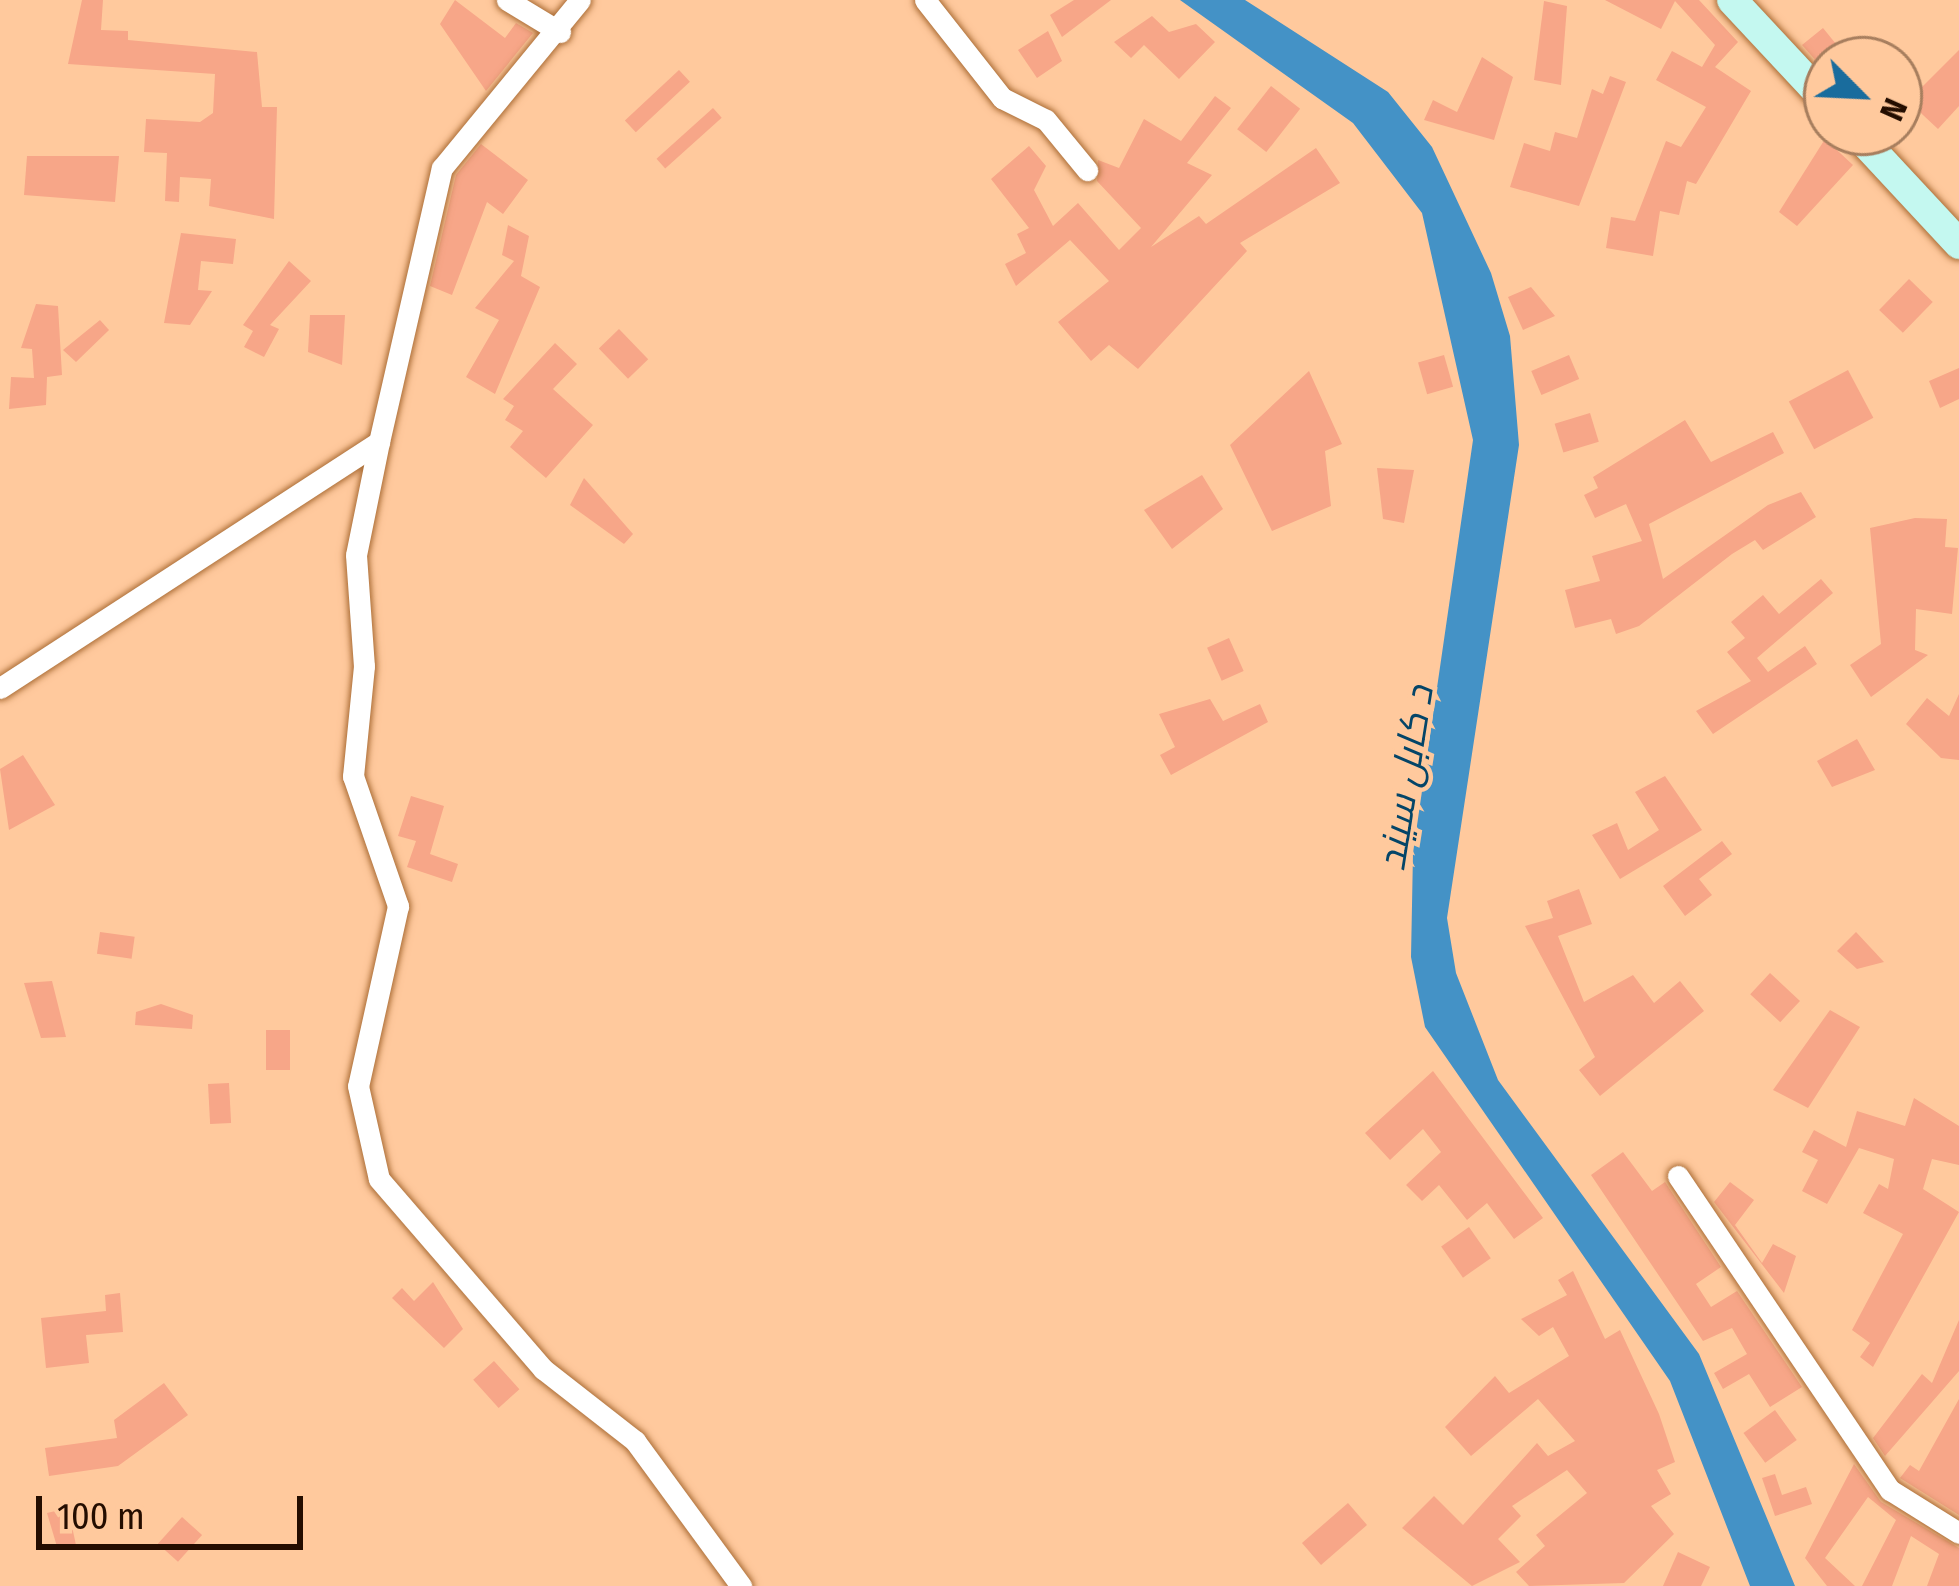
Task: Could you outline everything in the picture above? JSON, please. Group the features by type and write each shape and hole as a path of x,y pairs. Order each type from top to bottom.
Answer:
{"main road":[{"path":"1732,0 1803,76"},
{"path":"1877,156 1959,244"}],"street":[{"path":"507,0 560,32"},
{"path":"580,0 560,32 442,168 358,538 364,666 353,711 353,776 398,906 358,1086 379,1179 543,1369 635,1441 741,1586"},
{"path":"926,0 1002,98 1046,120 1087,170"},
{"path":"0,688 379,442"},
{"path":"1678,1175 1890,1490 1959,1532"}],"water":[{"path":"1180,0 1245,0 1388,92 1432,147 1491,273 1510,336 1519,445 1447,918 1456,973 1498,1080 1699,1354 1795,1586 1750,1586 1670,1381 1425,1027 1411,957 1413,853 1473,440 1422,213 1353,123"}],"building":[{"path":"82,0 103,0 101,30 128,31 128,40 257,52 262,107 277,107 274,219 209,206 211,179 180,177 179,202 165,201 167,153 144,152 146,119 200,122 213,113 215,74 68,64"},
{"path":"455,0 505,38 516,23 533,33 486,91 440,24"},
{"path":"1074,0 1111,0 1062,37 1050,15"},
{"path":"1605,0 1699,0 1738,42 1715,67 1751,91 1696,184 1687,181 1679,215 1660,211 1653,256 1606,248 1611,217 1635,221 1666,141 1681,147 1706,107 1656,80 1672,51 1702,67 1715,45 1675,1 1661,29"},
{"path":"1544,1 1567,6 1561,85 1534,80"},
{"path":"1152,16 1169,32 1196,24 1215,42 1179,79 1144,45 1131,58 1114,42"},
{"path":"1048,31 1062,61 1037,78 1018,50"},
{"path":"1959,50 1959,106 1938,129 1923,115 1923,86"},
{"path":"1482,57 1513,77 1494,140 1424,120 1433,100 1457,112"},
{"path":"679,70 690,82 636,132 625,120"},
{"path":"1610,76 1626,82 1579,206 1510,187 1524,143 1550,151 1555,132 1577,138 1592,89 1603,94"},
{"path":"1271,86 1300,109 1266,152 1237,129"},
{"path":"1215,96 1231,108 1187,163 1212,175 1151,247 1199,216 1206,224 1316,148 1340,183 1240,243 1247,251 1138,369 1109,345 1091,361 1058,322 1109,281 1070,240 1016,286 1005,264 1026,253 1017,234 1029,228 991,179 1029,146 1046,166 1034,190 1053,226 1078,203 1119,250 1141,228 1097,181 1098,160 1119,168 1144,119 1181,141"},
{"path":"713,108 722,118 665,169 657,159"},
{"path":"481,144 528,180 503,214 487,202 452,295 430,286 456,175"},
{"path":"27,156 119,156 115,202 24,195"},
{"path":"1814,156 1843,156 1853,165 1797,226 1779,212"},
{"path":"508,225 529,236 521,276 540,287 495,394 466,377 499,320 475,308 514,261 502,255"},
{"path":"181,233 236,239 233,264 201,261 198,290 212,291 190,325 164,323"},
{"path":"289,261 311,281 270,325 279,329 264,357 244,347 253,331 243,325"},
{"path":"1909,279 1933,302 1903,333 1879,310"},
{"path":"1531,287 1555,316 1523,330 1508,297"},
{"path":"36,304 58,306 62,375 47,377 46,405 9,409 11,377 34,378 32,349 21,348"},
{"path":"310,315 345,315 342,365 308,352"},
{"path":"100,320 109,330 76,362 63,350"},
{"path":"619,329 648,359 628,379 599,348"},
{"path":"555,343 577,364 553,389 593,425 546,478 510,447 523,431 505,420 514,406 503,399"},
{"path":"1444,355 1453,387 1427,394 1418,362"},
{"path":"1569,355 1579,379 1541,395 1531,371"},
{"path":"1959,368 1959,399 1940,408 1929,381"},
{"path":"1848,370 1873,418 1814,449 1789,401"},
{"path":"1309,371 1342,444 1325,451 1331,506 1272,531 1230,445"},
{"path":"1590,413 1599,442 1563,453 1555,424"},
{"path":"1685,420 1711,462 1773,432 1784,453 1649,524 1663,579 1768,505 1801,492 1816,517 1763,550 1755,540 1732,554 1639,626 1616,634 1611,619 1575,628 1565,590 1600,581 1592,556 1642,541 1626,504 1595,518 1584,495 1598,488 1593,477"},
{"path":"1377,468 1414,470 1404,523 1383,519"},
{"path":"1202,475 1223,509 1172,549 1144,510"},
{"path":"584,478 633,534 624,544 570,505"},
{"path":"1915,518 1947,519 1945,547 1958,548 1952,614 1916,609 1915,650 1928,655 1871,697 1850,665 1881,644 1870,528"},
{"path":"1821,579 1833,593 1757,658 1768,672 1805,646 1817,664 1713,734 1696,711 1751,681 1727,652 1745,638 1731,622 1763,595 1779,614"},
{"path":"1229,638 1244,671 1222,681 1207,648"},
{"path":"1959,694 1959,760 1941,758 1906,724 1927,698 1949,716"},
{"path":"1210,699 1223,721 1260,704 1268,722 1171,775 1160,755 1175,747 1159,714"},
{"path":"1857,739 1875,770 1832,787 1817,761"},
{"path":"23,755 55,805 9,830 0,769"},
{"path":"1665,776 1702,830 1620,879 1592,835 1617,823 1628,850 1659,830 1635,792"},
{"path":"411,796 444,806 430,854 458,864 452,882 407,867 416,841 398,836"},
{"path":"1722,841 1732,854 1699,879 1712,895 1685,916 1663,886"},
{"path":"1579,889 1592,924 1558,936 1584,1002 1633,975 1654,1003 1680,981 1704,1011 1600,1096 1579,1070 1595,1057 1525,926 1553,918 1547,901"},
{"path":"100,932 135,937 132,959 97,954"},
{"path":"1856,932 1884,962 1857,969 1837,951"},
{"path":"1770,973 1800,1001 1780,1022 1750,994"},
{"path":"52,981 66,1037 41,1038 24,983"},
{"path":"161,1004 193,1015 192,1029 135,1025 136,1012"},
{"path":"1830,1010 1860,1027 1808,1108 1773,1090"},
{"path":"266,1030 290,1030 290,1070 266,1070"},
{"path":"1433,1071 1543,1218 1514,1239 1487,1203 1467,1220 1439,1185 1422,1201 1406,1185 1441,1152 1423,1129 1390,1160 1365,1133"},
{"path":"229,1083 231,1123 210,1124 208,1084"},
{"path":"1914,1098 1959,1126 1959,1165 1932,1159 1923,1189 1959,1212 1873,1367 1860,1357 1870,1343 1852,1330 1903,1234 1863,1213 1879,1184 1888,1189 1894,1159 1859,1148 1827,1204 1802,1191 1818,1160 1802,1152 1814,1130 1846,1147 1857,1111 1905,1126"},
{"path":"1623,1152 1652,1191 1665,1182 1721,1267 1696,1284 1711,1307 1737,1291 1802,1387 1770,1407 1749,1374 1723,1389 1714,1373 1747,1354 1732,1328 1703,1341 1591,1175"},
{"path":"1730,1182 1754,1200 1735,1225 1762,1263 1773,1244 1796,1256 1784,1293 1714,1202"},
{"path":"1469,1227 1491,1258 1463,1278 1441,1247"},
{"path":"1573,1271 1605,1339 1620,1330 1659,1414 1675,1462 1657,1470 1671,1494 1651,1506 1674,1534 1624,1583 1529,1586 1516,1572 1545,1546 1536,1535 1587,1493 1567,1470 1512,1506 1521,1516 1498,1539 1520,1562 1472,1586 1402,1528 1434,1496 1463,1525 1537,1443 1548,1456 1575,1441 1538,1399 1471,1456 1445,1427 1495,1376 1509,1393 1569,1356 1553,1327 1539,1336 1521,1319 1567,1295 1558,1280"},
{"path":"433,1282 463,1329 444,1348 392,1298 402,1288 414,1301"},
{"path":"120,1293 123,1332 86,1335 89,1363 46,1368 41,1318 106,1311 105,1295"},
{"path":"1959,1320 1959,1371 1885,1456 1873,1438 1922,1374 1932,1383"},
{"path":"494,1361 519,1389 499,1408 473,1380"},
{"path":"164,1383 188,1415 118,1466 49,1476 45,1448 117,1438 114,1420"},
{"path":"1959,1399 1959,1515 1900,1478 1910,1465 1919,1471"},
{"path":"1775,1410 1797,1440 1765,1463 1743,1433"},
{"path":"1854,1464 1881,1502 1959,1548 1959,1586 1927,1586 1939,1554 1911,1536 1892,1586 1862,1586 1896,1520 1868,1497 1825,1558 1855,1586 1827,1586 1805,1558"},
{"path":"1775,1474 1782,1495 1806,1487 1812,1504 1775,1516 1762,1478"},
{"path":"1348,1503 1367,1525 1321,1565 1302,1543"},
{"path":"68,1508 76,1545 58,1550 47,1513"},
{"path":"182,1517 202,1535 178,1562 158,1544"},
{"path":"1678,1552 1710,1567 1701,1586 1663,1586"}],"water label":[{"name":"د کابل سيند","path":"1406,778"}]}
